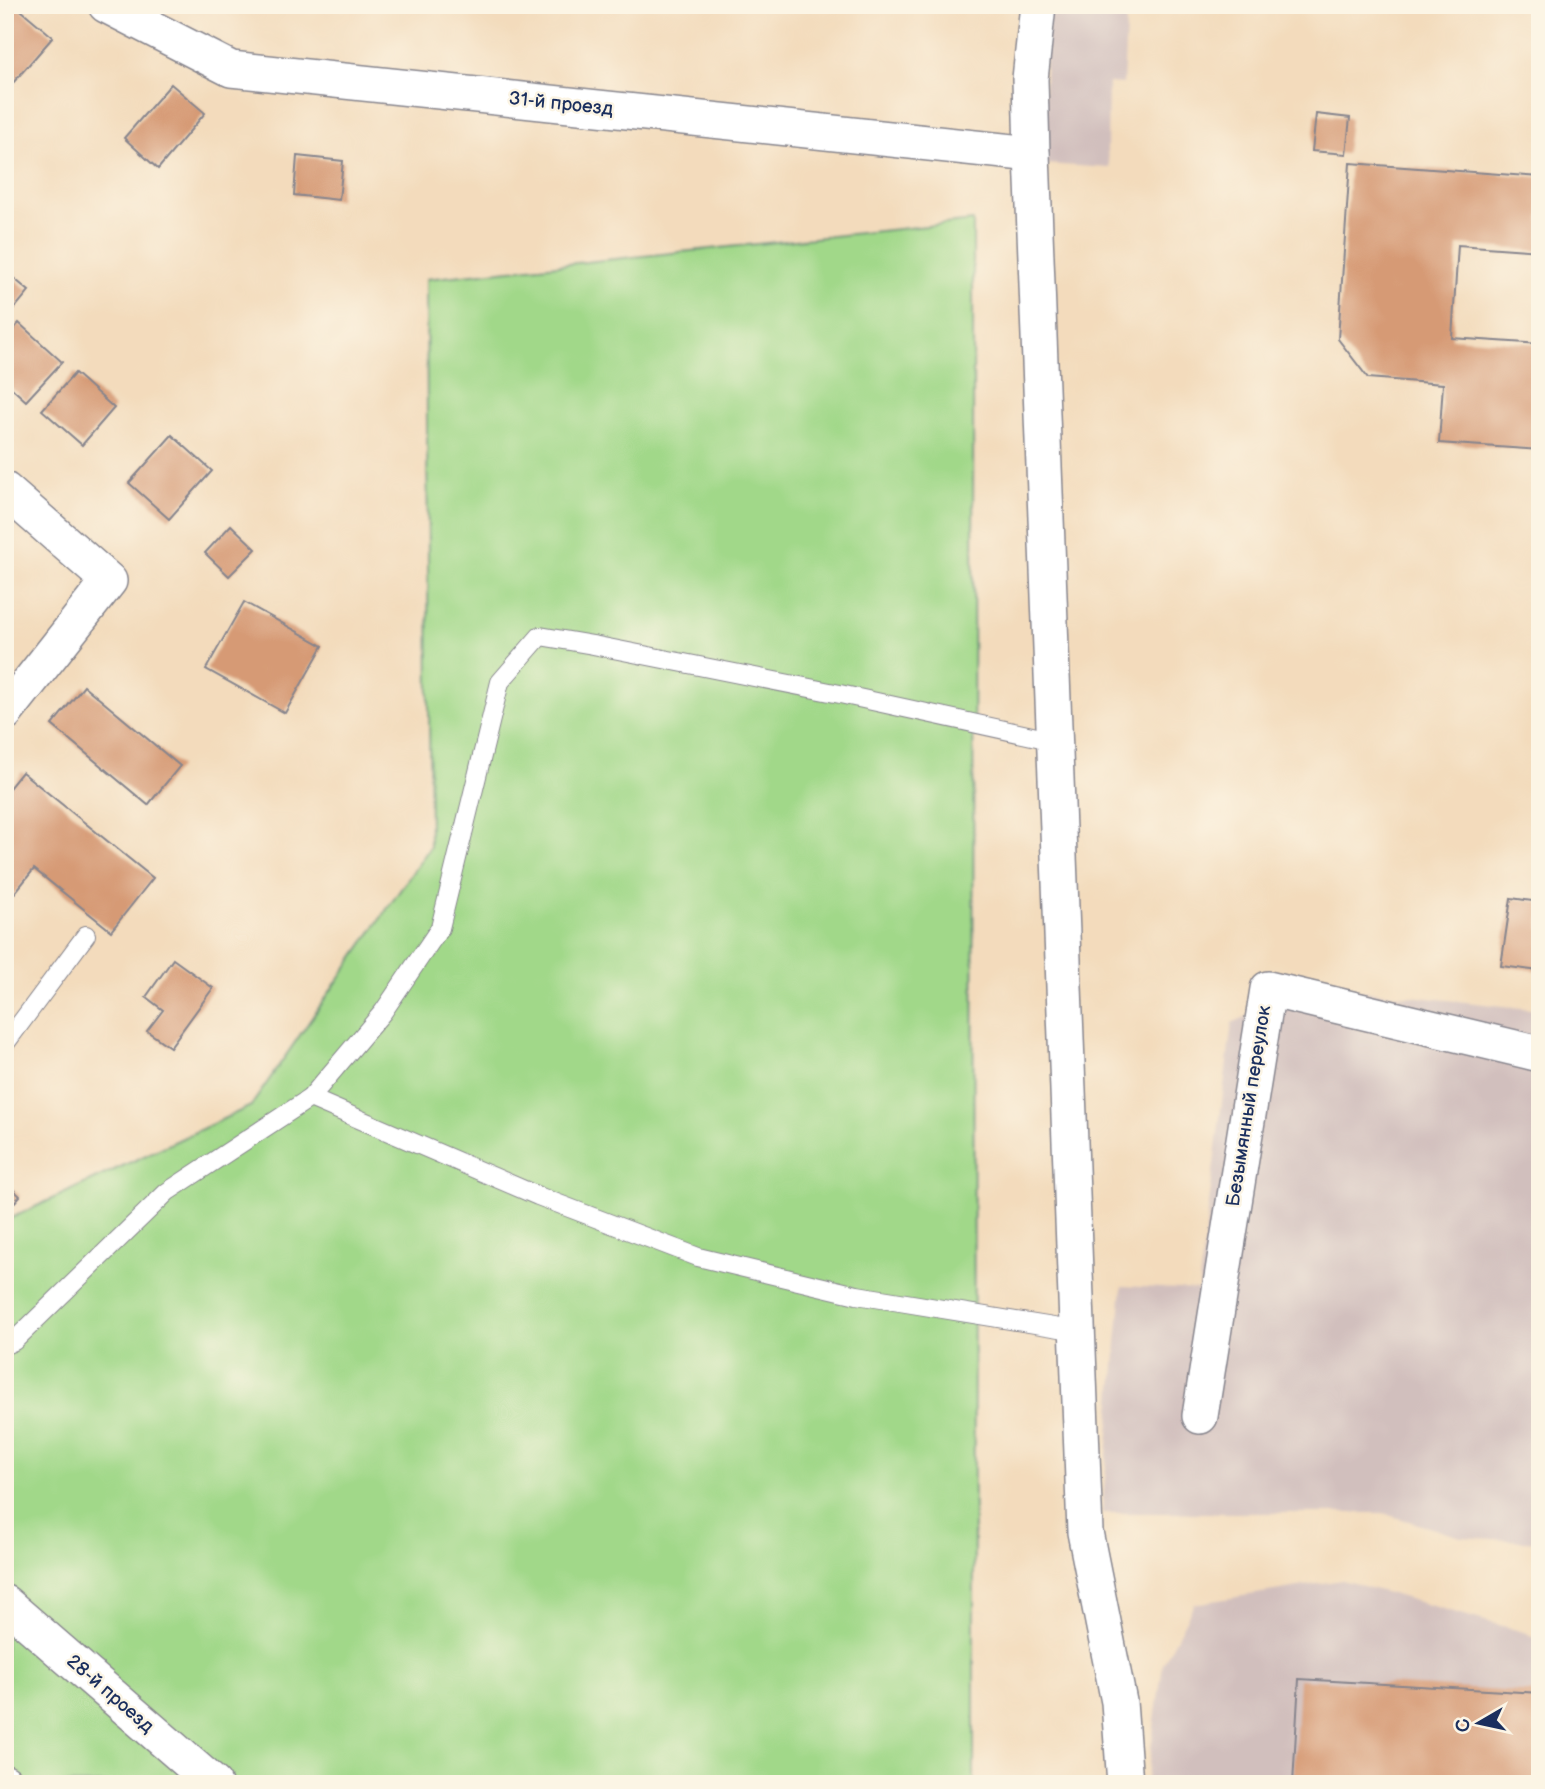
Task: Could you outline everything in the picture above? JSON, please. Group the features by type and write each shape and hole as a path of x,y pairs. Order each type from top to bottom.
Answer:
{"street":[{"name":"31-й проезд","path":"106,5 231,69 1032,154"},
{"path":"1038,5 1030,79 1032,154 1085,1532 1119,1702 1125,1784"},
{"path":"5,490 109,581 5,713"},
{"name":"Безымянный переулок","path":"1200,1416 1268,989 1540,1054"},
{"name":"28-й проезд","path":"5,1603 214,1784"}],"lane":[{"path":"5,1345 14,1340 167,1192 310,1098 383,1012 440,928 500,682 540,636 841,694 1055,741"},
{"path":"5,1044 86,935"},
{"path":"310,1098 538,1196 698,1257 857,1294 1078,1331"}],"shaded area":[{"path":"1046,5 1127,5 1123,84 1108,83 1107,152 1110,168 1044,164"},
{"path":"1316,986 1540,1010 1540,1542 1461,1537 1382,1513 1102,1513 1122,1286 1198,1290 1232,1023"},
{"path":"1342,1580 1527,1633 1540,1643 1540,1784 1146,1784 1163,1664 1194,1604"}],"green space":[{"path":"973,221 974,1784 5,1784 5,1221 251,1106 430,847 426,279"}],"building":[{"path":"5,5 15,5 53,37 5,92"},
{"path":"171,84 205,113 158,169 124,138"},
{"path":"1316,114 1350,118 1346,154 1312,151"},
{"path":"297,156 343,161 339,200 294,195"},
{"path":"1350,163 1540,177 1540,251 1458,245 1452,338 1540,344 1540,450 1439,443 1443,384 1368,378 1338,339"},
{"path":"5,271 29,291 5,320"},
{"path":"19,323 62,362 26,401 5,382 5,339"},
{"path":"75,373 114,408 82,445 42,410"},
{"path":"172,435 212,471 169,519 129,483"},
{"path":"231,525 256,549 229,576 205,553"},
{"path":"244,602 323,646 285,713 206,669"},
{"path":"84,686 180,766 148,805 52,725"},
{"path":"22,772 153,878 111,931 34,869 5,905 5,793"},
{"path":"1511,898 1540,902 1540,971 1501,966"},
{"path":"173,959 213,988 170,1047 147,1031 163,1010 146,997"},
{"path":"5,1182 20,1196 5,1213"},
{"path":"1299,1679 1540,1693 1540,1784 1293,1784"}]}
